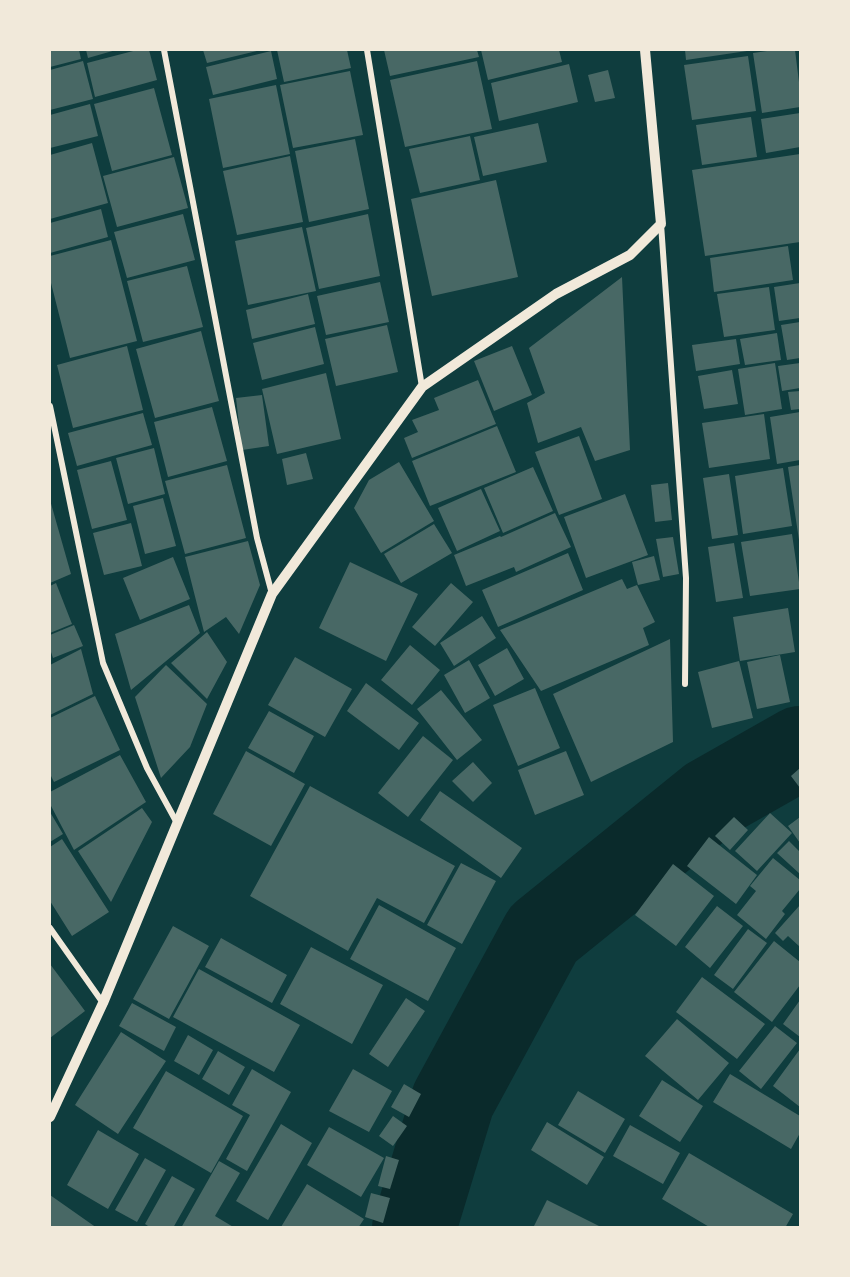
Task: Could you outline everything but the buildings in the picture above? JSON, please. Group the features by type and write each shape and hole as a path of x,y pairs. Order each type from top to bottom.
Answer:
{"street":[{"path":"164,50 257,538 272,594"},
{"path":"367,50 422,387"},
{"path":"645,50 661,224 686,578 686,684"},
{"path":"50,1117 103,1004 272,594 422,387 556,294 630,255 661,224"},
{"path":"50,406 103,663 147,768 178,824"},
{"path":"50,928 103,1004"}],"waterway":[{"path":"414,1228 453,1100 543,934 710,799 800,748"}]}
